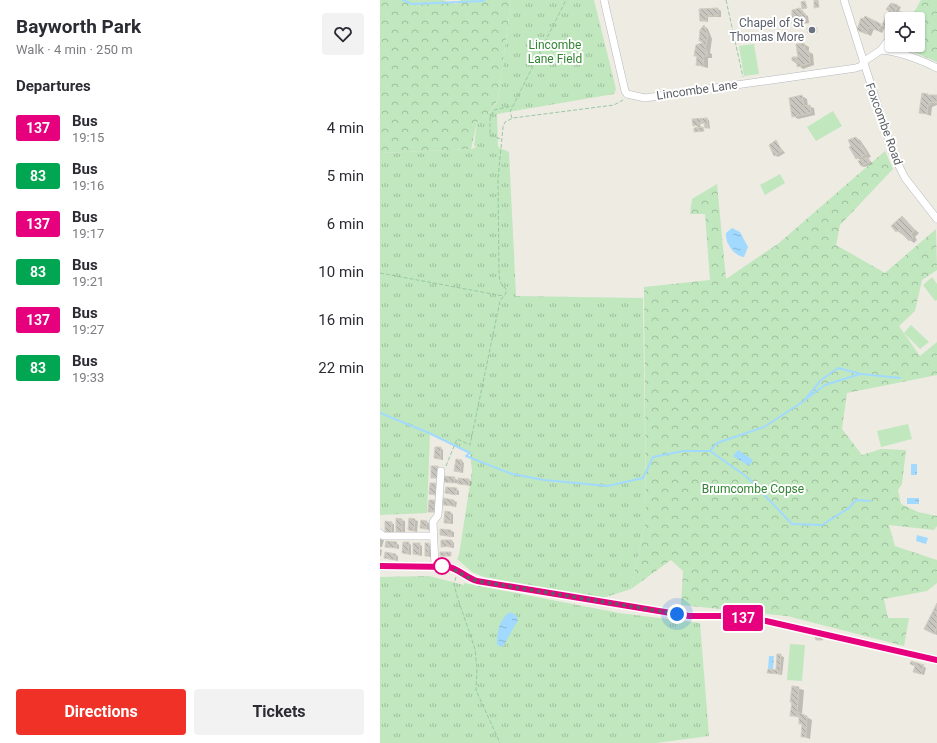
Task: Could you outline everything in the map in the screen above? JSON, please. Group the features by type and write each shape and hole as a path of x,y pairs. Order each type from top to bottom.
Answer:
{"street":[{"path":"604,0 627,94"},
{"name":"Foxcombe Road","path":"844,0 863,64 893,154 905,178 937,219"},
{"path":"863,64 881,50 885,44"},
{"path":"881,50 896,52 916,58 937,68"},
{"name":"Lincombe Lane","path":"627,94 645,98 856,68 863,64"},
{"path":"435,566 433,522 438,515 441,471"},
{"path":"380,533 383,536 433,536"},
{"path":"380,566 449,567 466,577 477,581 689,616 728,616 766,621 937,660"}],"path":[{"path":"513,118 510,112 566,0"},
{"path":"726,0 744,83"},
{"path":"441,471 448,463 453,446 457,439 470,445 500,301 506,290 500,282 499,272 498,179 502,127 506,122 513,118 614,105 620,103 627,94"},
{"path":"501,139 490,134 490,118 494,110 513,106"},
{"path":"380,273 504,296"},
{"path":"458,571 454,584 475,649 477,662 476,690 500,743"}],"green space":[{"path":"380,0 443,0 456,4 461,0 511,0 498,100 486,117 477,122 471,149 380,153"},
{"name":"Lincombe Lane Field","path":"511,0 594,0 616,89 614,94 497,114 498,147 509,152 516,296 643,298 646,518 631,589 603,598 484,577 472,572 457,559 459,555 472,471 470,453 430,433 427,513 380,515 380,153 471,149 477,147 474,146 477,122 486,117 498,101"},
{"path":"921,0 937,0 937,62 913,52 925,52 925,12 914,12"},
{"path":"754,44 759,74 744,76 739,46"},
{"path":"833,111 842,126 816,141 807,127"},
{"name":"Brumcombe Copse","path":"885,151 893,169 840,225 836,245 885,273 936,229 937,270 922,280 915,311 899,326 920,356 937,342 937,375 847,393 842,429 862,455 881,449 906,450 902,484 898,490 901,504 918,512 937,516 937,526 934,530 889,525 895,546 937,560 937,583 927,591 884,599 888,618 909,618 904,646 787,616 681,605 683,571 671,560 631,589 646,518 644,287 710,280 705,214 690,214 692,199 717,184 726,279 779,243"},
{"path":"780,174 785,183 765,195 760,185"},
{"path":"932,277 937,284 937,300 935,301 923,285"},
{"path":"911,325 929,342 920,349 904,333"},
{"path":"908,424 912,439 881,447 877,431"},
{"path":"429,576 464,585 464,583 619,613 700,623 709,736 656,743 380,743 380,577"},
{"path":"790,644 805,645 802,681 787,680"}],"water":[{"path":"732,228 740,232 748,247 744,257 734,252 727,241 726,233"},
{"path":"738,450 753,460 749,466 733,456"},
{"path":"911,464 917,464 917,475 911,475"},
{"path":"907,498 919,498 919,504 907,504"},
{"path":"917,535 928,538 926,544 916,541"},
{"path":"510,612 516,615 518,620 504,645 500,647 497,644 499,626 503,618"},
{"path":"769,656 774,656 773,670 768,669"}],"building":[{"path":"814,0 818,0 819,7 814,8"},
{"path":"805,1 807,8 802,9 801,2"},
{"path":"891,3 898,5 895,12 888,12 886,9"},
{"path":"718,8 718,16 706,16 706,21 700,21 699,9"},
{"path":"800,8 802,14 805,13 806,21 792,24 792,10"},
{"path":"865,16 881,24 878,31 869,27 866,34 857,30 861,18 863,19"},
{"path":"885,19 885,26 882,25"},
{"path":"704,25 708,36 705,49 707,50 707,56 703,56 704,66 696,65 697,56 694,56 696,45 702,43 703,41 699,41 700,30"},
{"name":"Chapel of St Thomas More","path":"807,28 817,28 817,32 808,33"},
{"path":"804,43 805,51 809,51 810,63 797,67 797,61 792,61 792,57 798,57 796,44"},
{"path":"922,93 937,95 937,103 930,102 930,105 928,105 927,114 919,113"},
{"path":"802,95 804,106 810,105 811,113 792,117 789,98"},
{"path":"707,118 708,128 705,128 704,122 693,126 692,119"},
{"path":"703,127 704,131 694,132 694,128"},
{"path":"856,137 867,154 856,159 849,147 851,146 848,140"},
{"path":"776,140 782,151 774,156 769,145"},
{"path":"868,157 870,162 861,166 858,161"},
{"path":"902,216 915,230 911,234 913,237 909,241 899,230 896,232 891,226"},
{"path":"435,447 441,447 440,459 434,458"},
{"path":"456,459 462,460 460,472 454,471"},
{"path":"431,466 438,466 437,478 431,478"},
{"path":"444,476 455,477 454,483 443,482"},
{"path":"458,478 469,479 469,485 458,484"},
{"path":"430,483 436,483 436,495 429,494"},
{"path":"446,487 457,488 456,495 445,493"},
{"path":"443,498 454,500 454,506 443,505"},
{"path":"429,500 435,500 434,512 428,512"},
{"path":"445,511 451,512 450,523 444,523"},
{"path":"396,518 402,519 402,532 396,532"},
{"path":"409,518 415,519 414,531 408,530"},
{"path":"421,520 427,521 426,529 420,528"},
{"path":"385,521 392,522 391,534 385,533"},
{"path":"440,529 451,530 451,536 440,535"},
{"path":"441,540 452,540 452,546 441,547"},
{"path":"386,541 397,542 396,548 385,547"},
{"path":"403,542 409,542 408,554 402,553"},
{"path":"413,543 420,543 419,555 413,554"},
{"path":"425,543 429,543 428,556 425,556"},
{"path":"385,552 396,554 395,560 384,558"},
{"path":"440,552 451,552 451,556 440,556"},
{"path":"937,603 937,628 934,634 924,629"},
{"path":"822,636 823,640 816,640 815,637"},
{"path":"777,654 781,654 780,674 767,673 768,669 776,670"},
{"path":"911,661 924,665 921,674 913,672 915,666 910,664"},
{"path":"792,686 799,687 797,712 807,716 806,737 801,737 802,724 799,724 799,716 790,716"}],"waterway":[{"path":"403,0 412,4 484,1"},
{"path":"710,451 717,443 764,427 804,401 821,380 838,368 861,374 900,378"},
{"path":"806,399 825,385 860,374"},
{"path":"380,413 429,433 470,453 466,456 512,474 544,480 608,486 643,478 653,457 683,451 710,451 747,477 792,524 822,525 849,508 856,500 870,501"}],"bus line":[{"name":"137","path":"380,566 435,566 455,568 466,577 477,581 689,616 728,616 766,621 937,660"}],"place":[{"name":"Chapel of St Thomas More","path":"812,30"}],"route":[{"path":"442,566 455,568 466,577 477,581 677,614"}]}
